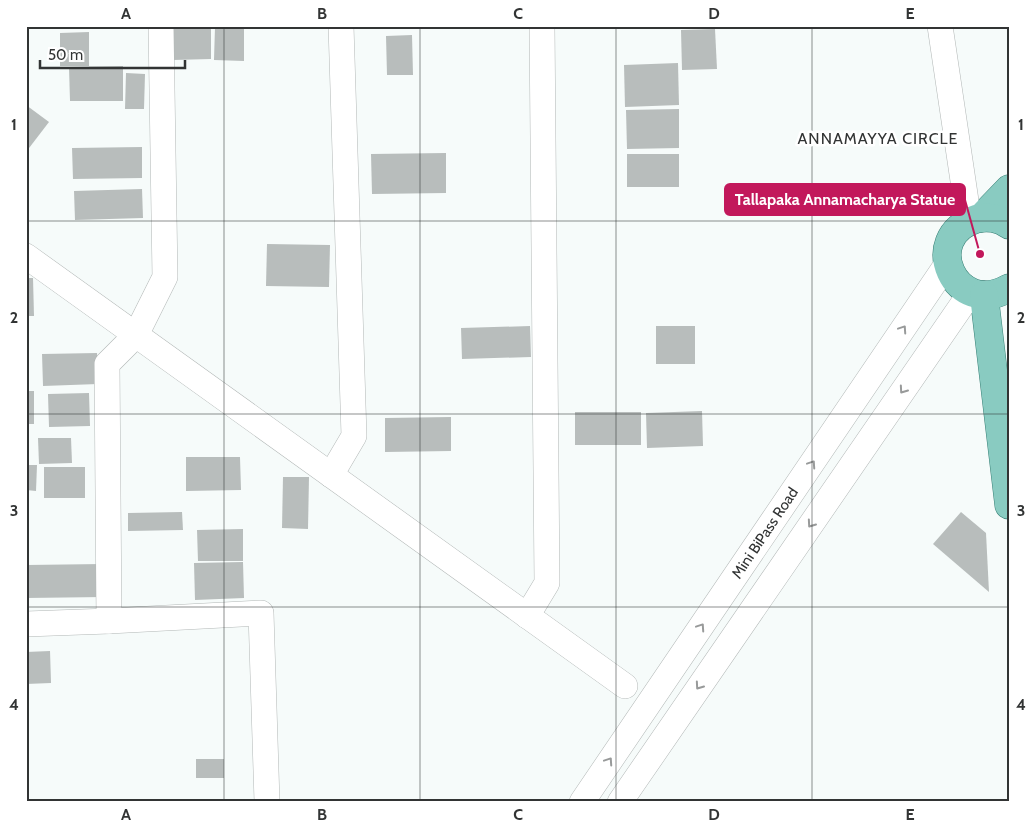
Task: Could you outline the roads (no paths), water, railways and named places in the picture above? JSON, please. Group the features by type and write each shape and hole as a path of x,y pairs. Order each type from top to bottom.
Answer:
{"main road":[{"path":"1009,189 975,219 958,229 951,239 947,251 947,264 952,276 960,286 988,292 1009,505"},
{"path":"975,219 994,218 1009,225"}],"street":[{"path":"109,621 107,364 136,335 165,277 161,26"},
{"path":"331,475 354,436 341,26"},
{"path":"527,616 547,583 542,26"},
{"path":"940,26 975,219"},
{"path":"26,256 625,686"},
{"name":"Mini BiPass Road","path":"582,802 947,264"},
{"path":"620,802 988,292"},
{"path":"26,624 261,613 267,802"}],"place":[{"name":"Tallapaka Annamacharya Statue","path":"980,254"}],"district":[{"name":"ANNAMAYYA CIRCLE","path":"878,138"}]}
